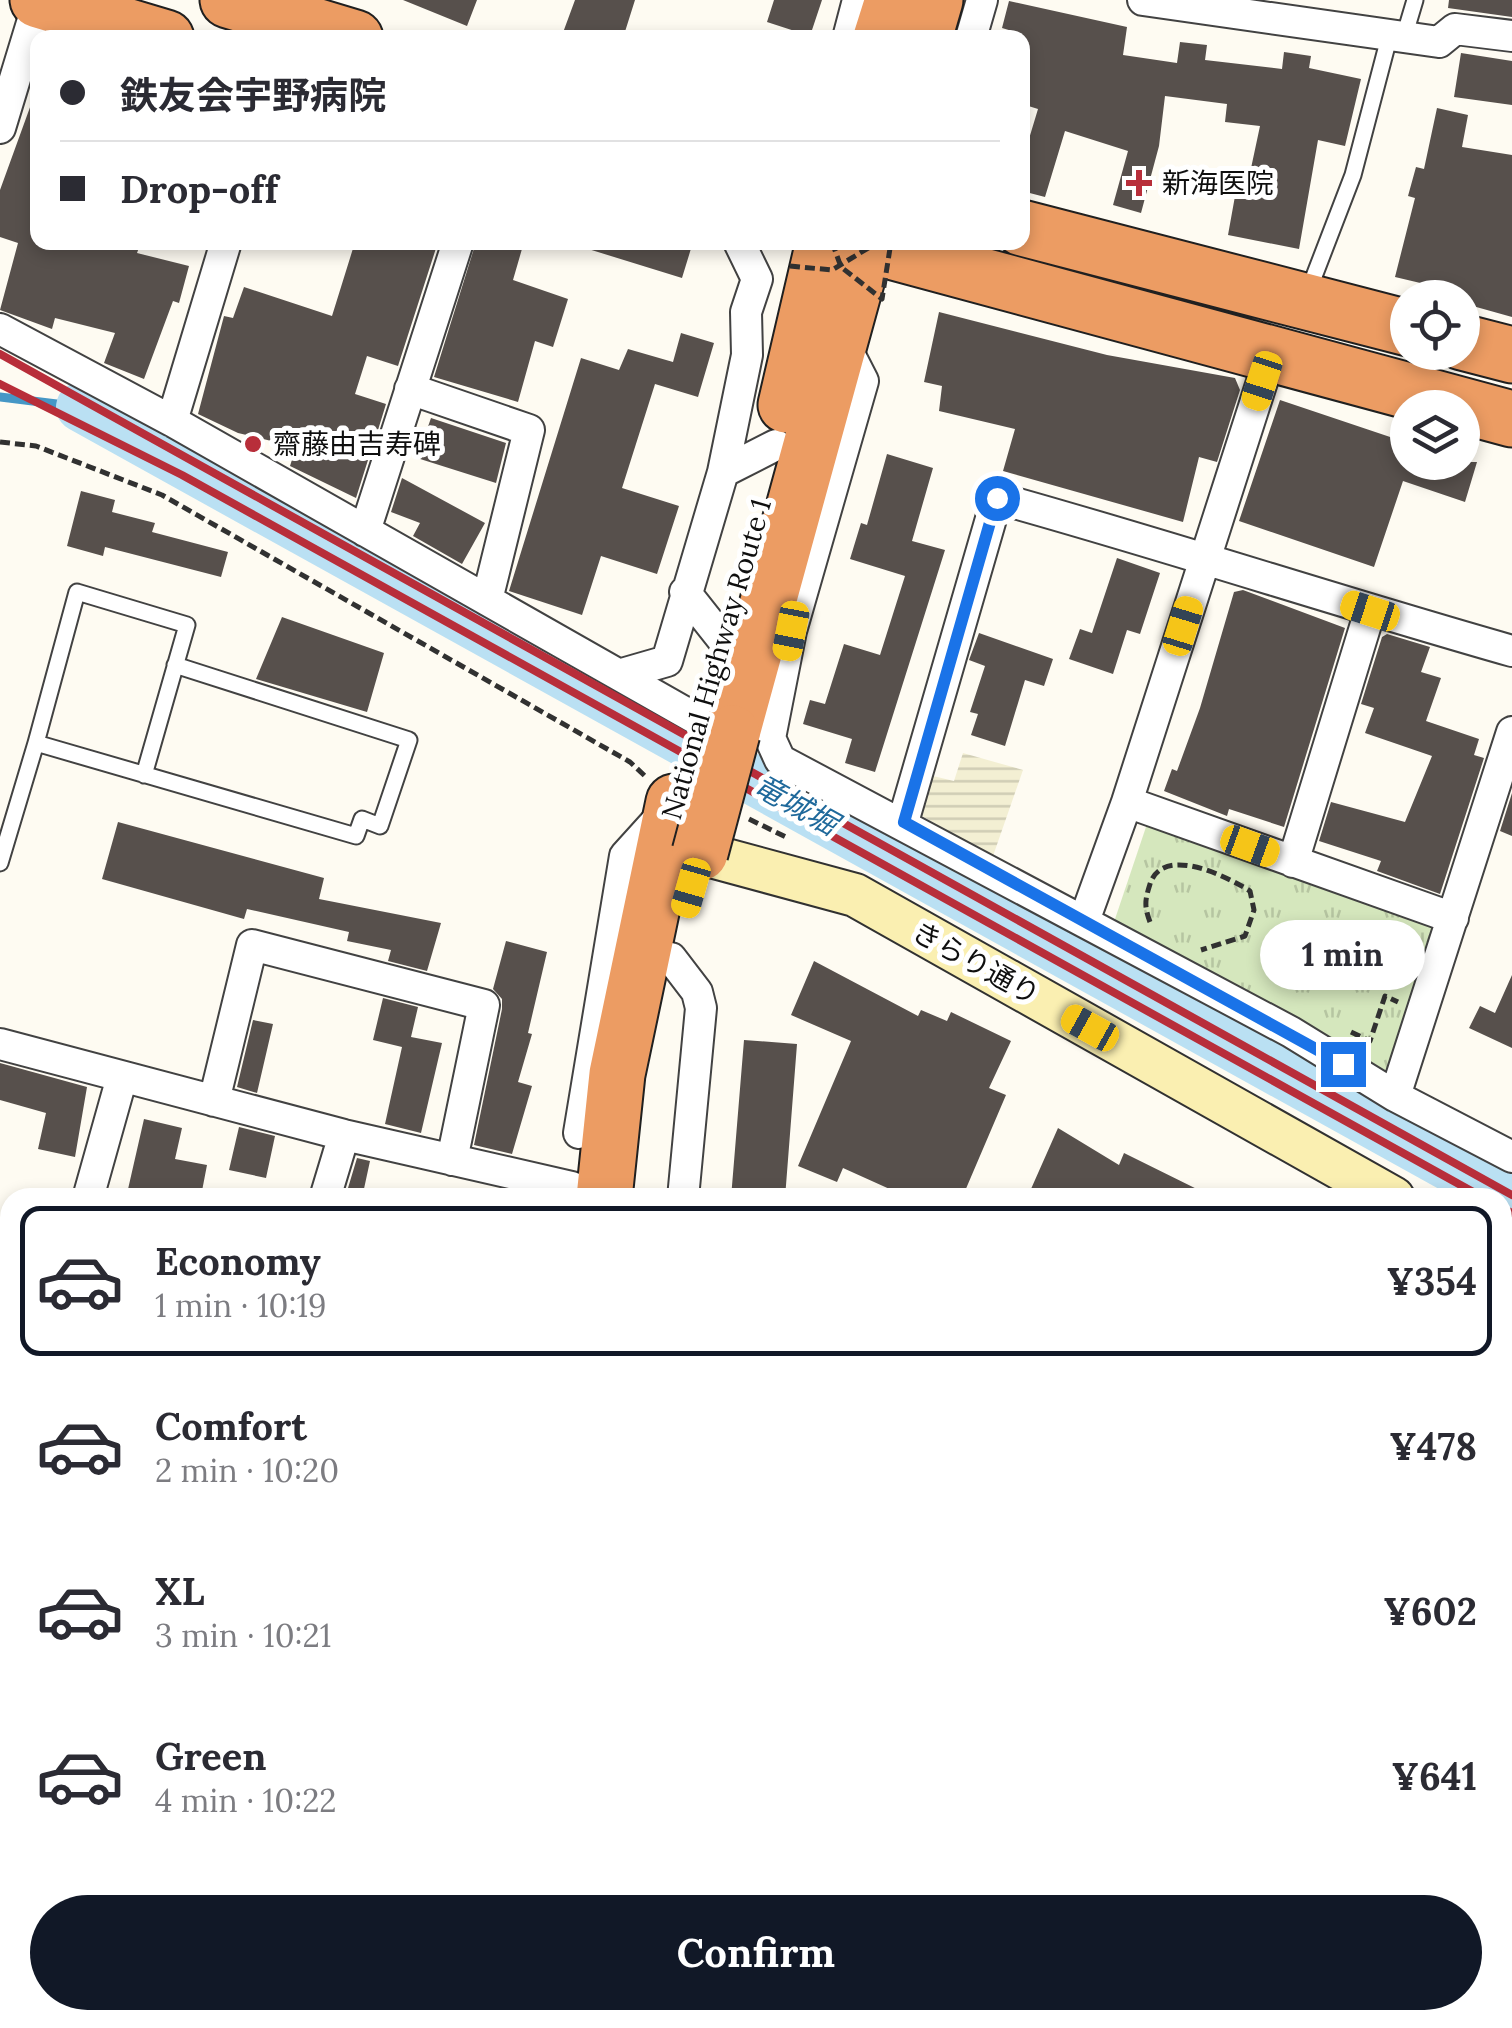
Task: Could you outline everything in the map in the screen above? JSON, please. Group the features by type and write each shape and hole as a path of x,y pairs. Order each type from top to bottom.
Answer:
{"highway":[{"path":"39,0 139,30"},
{"path":"228,0 327,30"},
{"path":"884,30 893,0"},
{"path":"926,30 935,0"},
{"path":"1030,230 1390,323"},
{"path":"847,250 1512,420"},
{"name":"National Highway Route 1","path":"584,1188 617,1074 674,802 716,727 757,640 841,338 847,250"},
{"name":"National Highway Route 1","path":"808,454 847,250"},
{"path":"1480,347 1512,355"},
{"name":"National Highway Route 1","path":"643,1188 653,1072 672,958 700,852 716,727"}],"street":[{"path":"0,128 39,0"},
{"path":"850,30 858,0"},
{"path":"973,30 982,0"},
{"path":"1143,0 1438,42 1455,29 1512,36"},
{"path":"172,421 224,250"},
{"path":"364,531 455,250"},
{"path":"622,674 666,661 722,472 747,355 746,312 758,279 743,250"},
{"path":"0,329 172,421 716,727"},
{"path":"1084,921 1127,802 1270,357"},
{"path":"410,388 529,430 487,600"},
{"path":"722,472 808,454"},
{"path":"904,822 997,498 1205,556 1370,611 1512,651"},
{"path":"684,592 757,640 770,738 780,760 904,822 1512,1157"},
{"path":"1293,862 1370,611"},
{"path":"1396,1096 1512,732"},
{"path":"582,1188 579,1132 624,856 674,802"},
{"path":"1127,802 1453,918"},
{"name":"きらり通り","path":"700,852 855,895 1376,1188"},
{"path":"214,1101 252,946 484,1004 452,1160"},
{"path":"672,958 697,992 701,1008 683,1188"},
{"path":"0,1044 559,1188"},
{"path":"579,1132 617,1074"},
{"path":"91,1188 122,1077"},
{"path":"328,1188 344,1135"}],"lane":[{"path":"1304,301 1353,175 1397,36 1416,0"},
{"path":"0,863 77,592 187,625 144,774"},
{"path":"36,744 356,836 362,819 380,826 408,740 175,666"}],"path":[{"path":"847,250 882,298 847,250"},
{"path":"0,442 36,446 162,495 630,762 674,802"},
{"path":"1152,927 1143,905 1153,876 1166,866 1192,866 1225,875 1250,891 1254,910 1245,936 1192,953 1208,960"},
{"path":"1336,1024 1370,1042 1385,996 1424,1014"}],"shaded area":[{"path":"963,753 1023,770 993,856 922,816 933,776 954,781"}],"green space":[{"path":"1148,821 1445,923 1397,1078 1113,925"}],"building":[{"path":"403,0 477,0 467,26"},
{"path":"575,0 635,0 626,30 564,30"},
{"path":"774,0 822,0 812,30 792,30 767,22"},
{"path":"1449,0 1512,0 1512,17 1448,8"},
{"path":"1009,1 1127,27 1123,55 1177,63 1180,42 1207,45 1205,60 1282,69 1284,52 1311,56 1309,68 1361,79 1345,146 1318,140 1299,249 1228,235 1237,185 1247,187 1260,126 1225,122 1227,104 1165,96 1159,146 1141,213 1113,205 1128,151 1065,131 1045,197 1030,193 1030,136 1038,109 1030,106 1030,30 1002,28"},
{"path":"1461,53 1512,61 1512,105 1454,97"},
{"path":"30,107 30,250 138,250 137,253 189,266 179,303 173,301 144,379 104,363 115,333 55,318 52,329 0,310 18,243 0,237 0,190"},
{"path":"1437,108 1468,115 1462,147 1512,155 1512,317 1480,308 1480,280 1395,277 1415,198 1408,196 1416,167 1424,169"},
{"path":"353,250 435,250 398,366 367,356 355,394 386,404 374,443 366,441 360,455 368,460 356,498 290,466 296,447 238,433 198,414 224,316 233,318 244,287 332,316"},
{"path":"474,250 522,250 513,280 568,299 553,347 535,341 518,402 434,377"},
{"path":"591,250 691,250 682,278"},
{"path":"939,312 1107,355 1235,378 1240,390 1217,462 1199,457 1183,522 1003,471 1015,429 939,411 942,386 924,382"},
{"path":"681,333 714,343 698,397 655,384 622,488 679,506 657,574 601,556 582,615 509,591 581,358 619,370 628,349 673,362"},
{"path":"1280,400 1390,437 1390,480 1472,480 1465,502 1403,481 1374,567 1239,521"},
{"path":"431,418 506,443 496,483 417,458"},
{"path":"887,454 933,468 912,541 945,550 875,772 845,763 852,739 803,724 810,700 825,704 844,644 880,655 905,576 850,559 861,523 867,525"},
{"path":"402,478 485,523 462,564 413,536 420,523 391,512"},
{"path":"81,491 115,500 112,512 155,523 152,532 228,552 221,577 105,547 103,556 67,546"},
{"path":"1117,558 1160,573 1140,634 1127,630 1113,674 1069,659 1080,629 1092,633"},
{"path":"1243,590 1345,628 1284,827 1229,809 1227,816 1164,791 1172,769 1177,771 1200,708 1234,592"},
{"path":"282,617 384,653 367,712 256,679"},
{"path":"979,633 1053,659 1044,686 1025,680 1005,746 971,735 978,714 970,712 985,666 969,660"},
{"path":"1387,634 1430,647 1421,672 1441,678 1426,721 1479,739 1474,755 1484,758 1440,894 1377,871 1381,861 1319,841 1331,802 1405,822 1432,756 1365,733 1374,708 1361,704 1382,637"},
{"path":"1512,793 1512,836 1500,831"},
{"path":"118,822 324,878 319,899 441,923 427,971 388,961 391,950 347,941 349,932 247,909 244,919 102,879"},
{"path":"506,941 547,952 528,1033 532,1034 518,1082 532,1086 512,1154 474,1145 502,1009 502,999 493,989"},
{"path":"814,961 918,1016 921,1010 947,1021 951,1012 1011,1041 989,1088 1006,1095 966,1188 887,1188 843,1168 837,1182 798,1166 851,1041 791,1015"},
{"path":"1512,975 1512,1048 1469,1028 1480,1006 1495,1013"},
{"path":"383,998 418,1007 411,1037 442,1043 421,1133 385,1124 402,1047 373,1040"},
{"path":"253,1020 273,1024 257,1093 237,1087"},
{"path":"744,1040 797,1044 786,1188 732,1188"},
{"path":"0,1063 87,1087 75,1157 38,1149 46,1113 0,1100"},
{"path":"144,1119 182,1128 175,1159 207,1165 203,1188 128,1188"},
{"path":"239,1127 275,1136 266,1178 229,1170"},
{"path":"1058,1128 1119,1165 1124,1153 1195,1188 1031,1188"},
{"path":"357,1158 370,1161 364,1188 348,1188"}],"waterway":[{"path":"0,397 81,407"},
{"name":"竜城堀","path":"81,407 1489,1188"}],"railway":[{"path":"0,354 1499,1188"},
{"path":"0,384 182,475 1466,1188"}],"place":[{"name":"新海医院","path":"1139,183"},
{"name":"齋藤由吉寿碑","path":"253,444"}],"route":[{"path":"997,498 904,822 1343,1064"}]}
